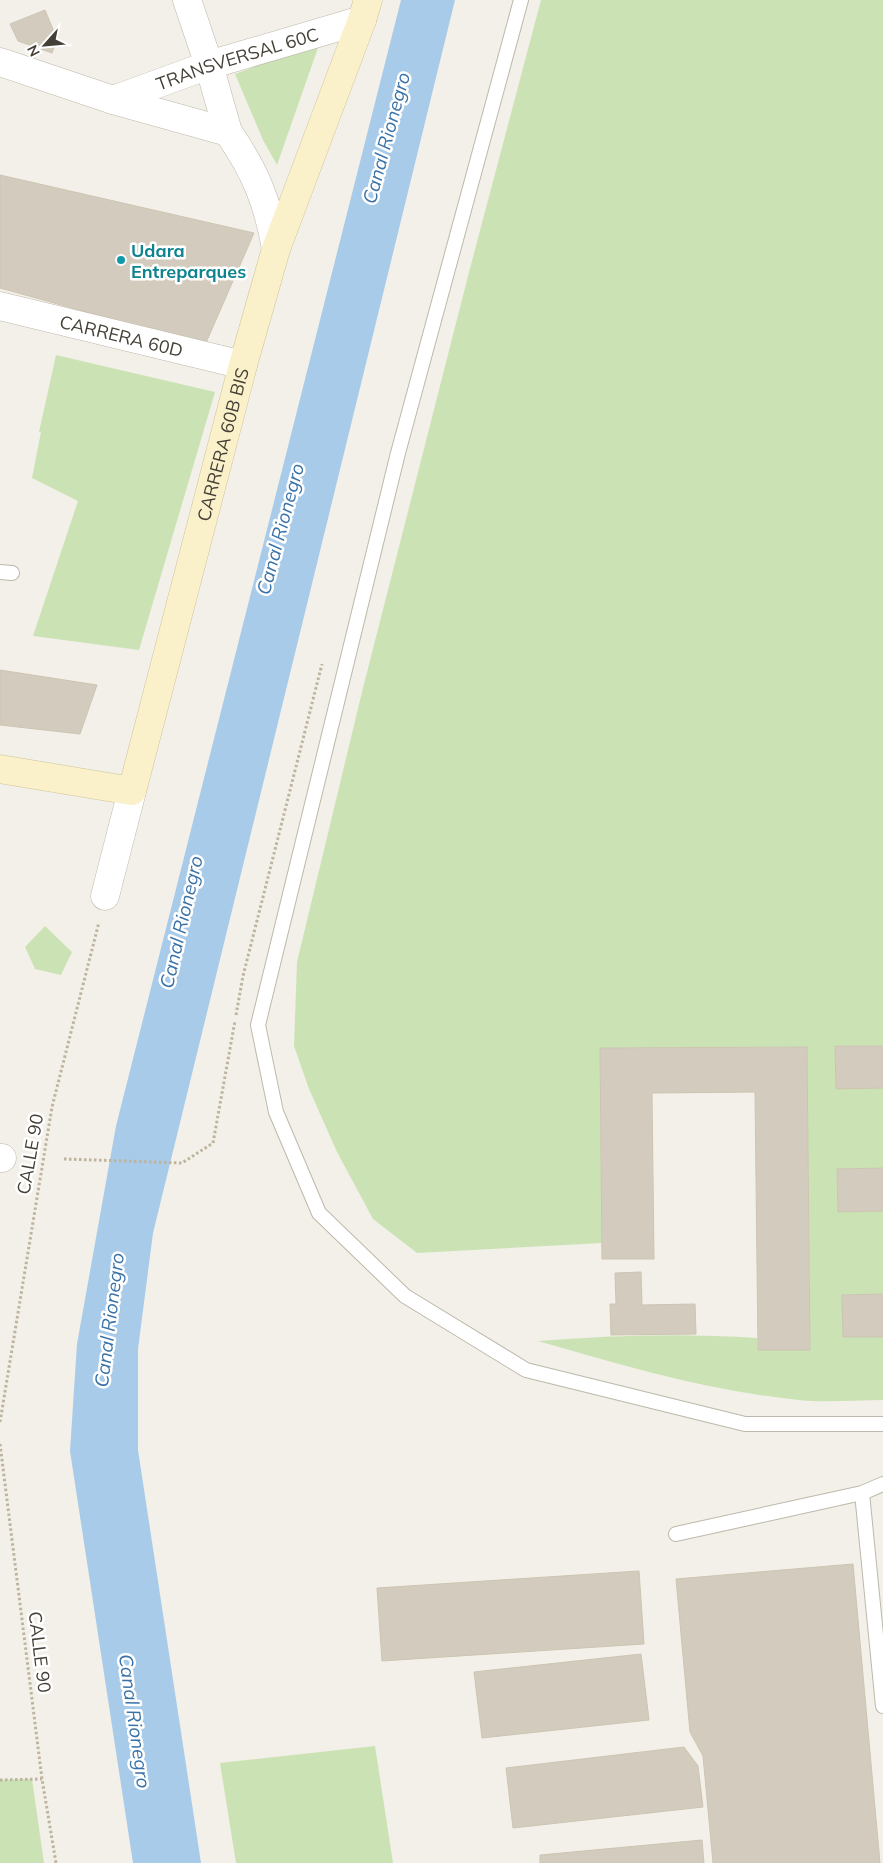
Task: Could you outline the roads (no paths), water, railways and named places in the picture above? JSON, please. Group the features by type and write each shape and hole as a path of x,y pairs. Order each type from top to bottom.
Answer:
{"street":[{"path":"187,0 209,65 228,132 259,184 270,216 276,249"},
{"name":"TRANSVERSAL 60C","path":"113,100 365,10"},
{"name":"CARRERA 60B BIS","path":"106,896 243,365 276,249 365,10"},
{"name":"TRANSVERSAL 60C","path":"0,62 113,100 228,132"},
{"name":"CARRERA 60D","path":"0,306 243,365"},
{"path":"0,769 132,791"}],"lane":[{"path":"521,0 398,453 258,1025 276,1112 319,1213 405,1296 526,1370 745,1424 883,1424"},
{"path":"676,1534 862,1493 883,1484"},
{"path":"862,1493 883,1706"}],"water":[{"name":"Canal Rionegro","path":"401,0 455,0 153,1233 138,1349 138,1450 201,1863 133,1863 70,1451 77,1344 116,1126"}],"place":[{"name":"Udara Entreparques","path":"121,260"}]}
